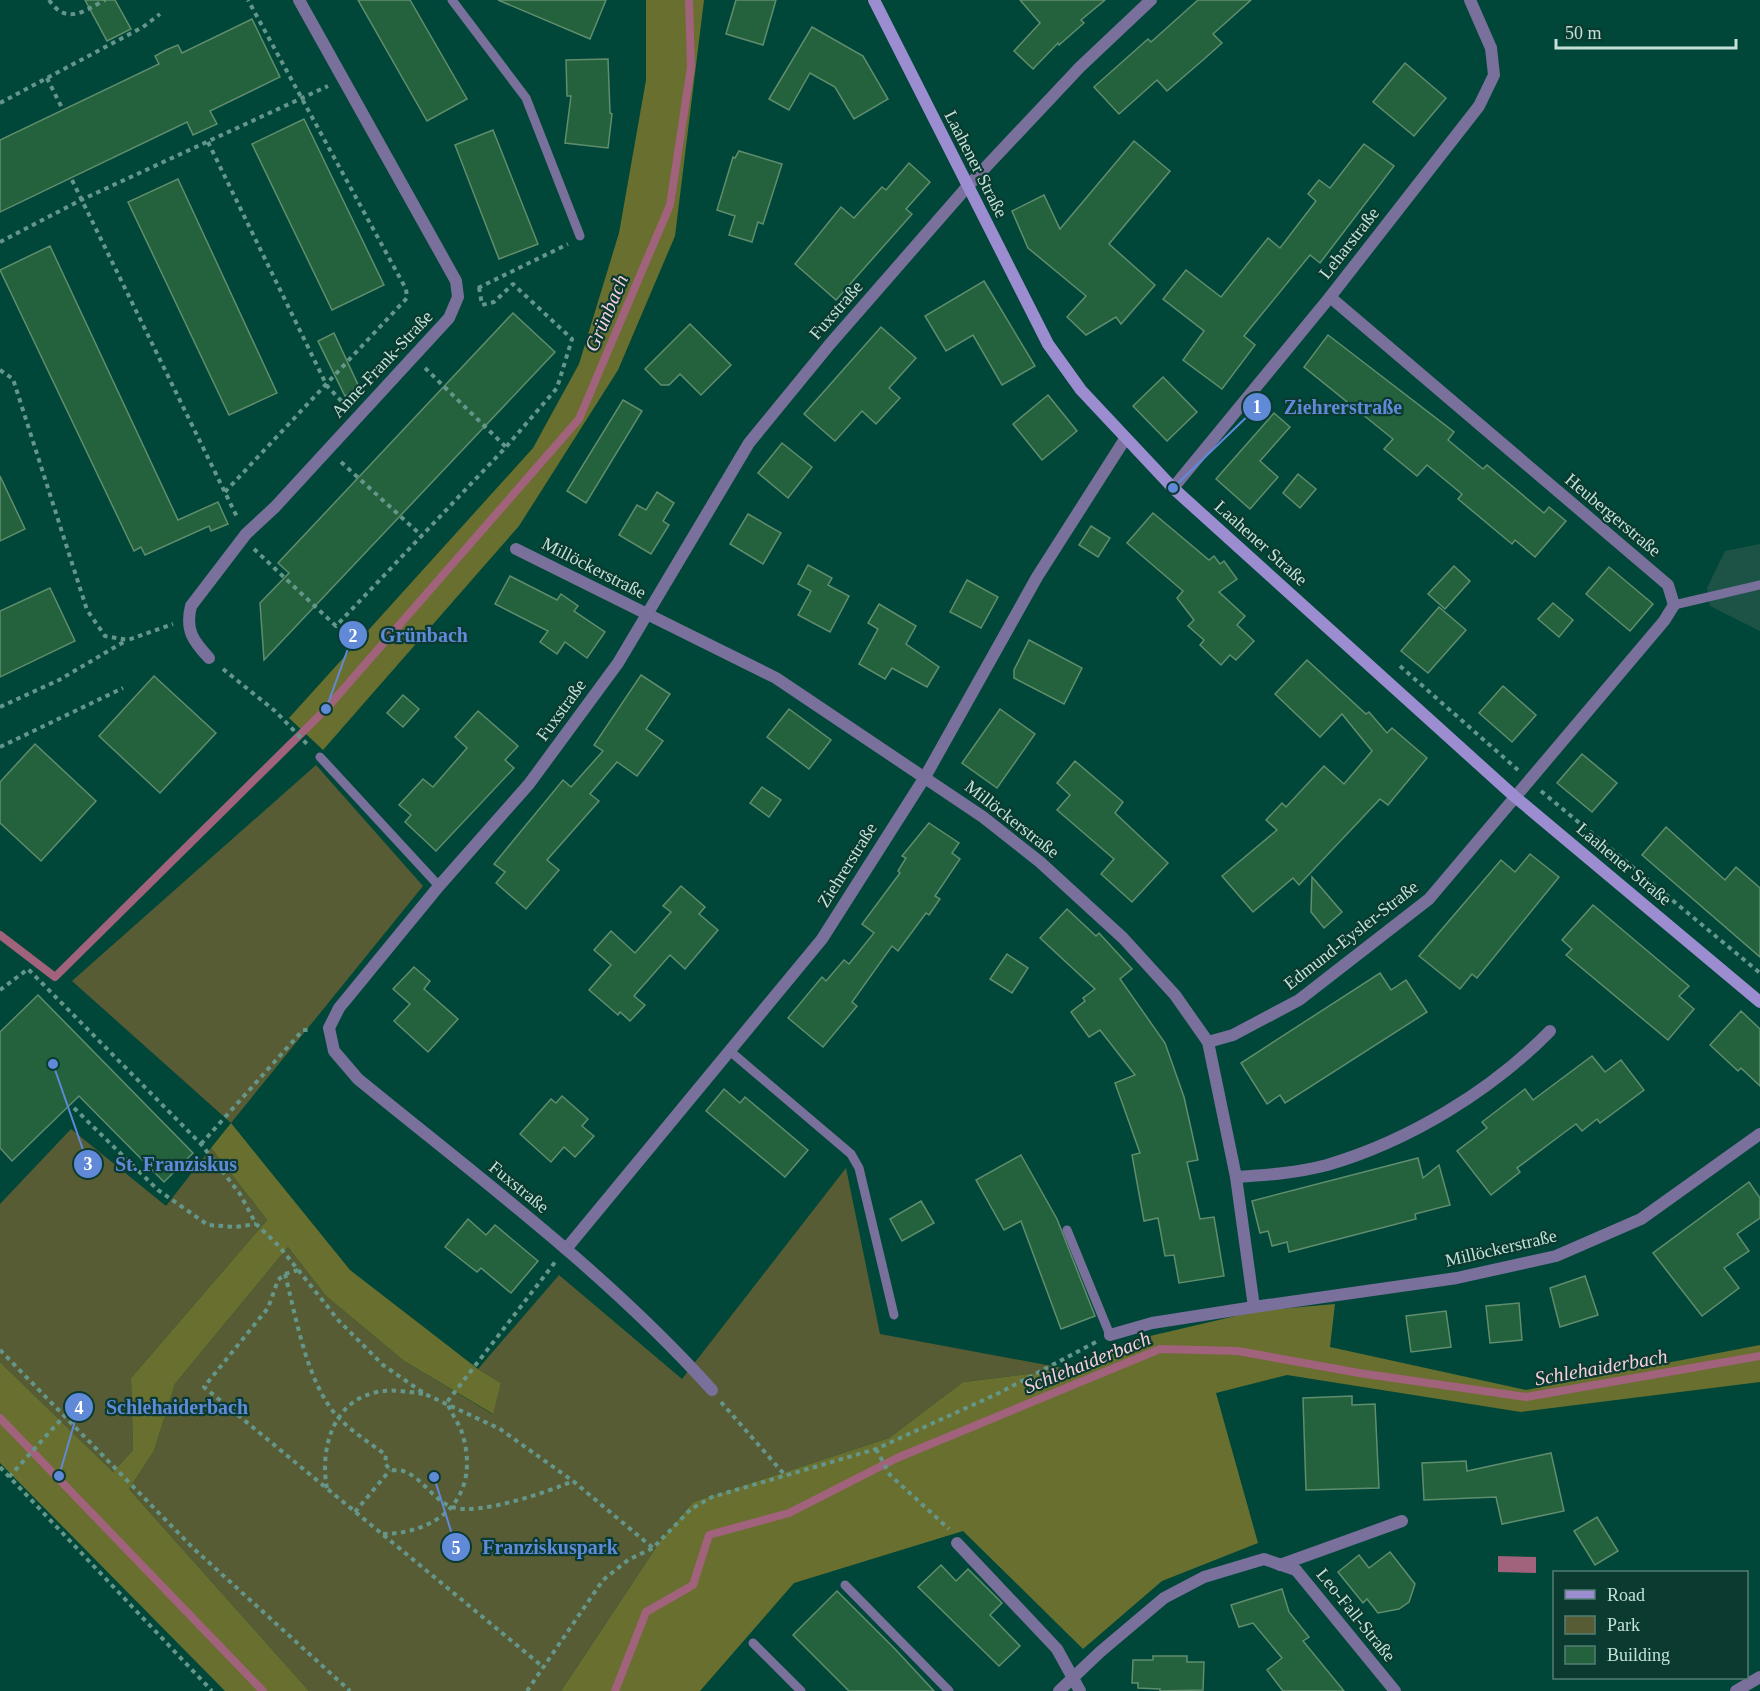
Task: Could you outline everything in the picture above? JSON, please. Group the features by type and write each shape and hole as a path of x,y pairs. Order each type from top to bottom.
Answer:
{"street":[{"path":"299,0 456,281 458,297"},
{"name":"Laahener Straße","path":"874,0 1048,344 1081,390 1173,488 1514,796 1760,1002"},
{"name":"Fuxstraße","path":"711,1390 666,1340 566,1249 358,1079 334,1051 329,1028 339,1008 439,886 528,784 618,663 749,443 830,344 967,187 1080,67 1151,0"},
{"name":"Leharstraße","path":"1173,488 1330,297 1479,106 1494,75 1491,48 1470,0"},
{"name":"Anne-Frank-Straße","path":"188,618 191,606 246,534 449,318 458,297"},
{"name":"Heubergerstraße","path":"1330,297 1668,585 1674,605"},
{"name":"Ziehrerstraße","path":"566,1249 822,939 925,777 1037,577 1125,439"},
{"name":"Millöckerstraße","path":"516,549 776,678 982,817 1040,862 1123,938 1175,995 1208,1042 1236,1177 1254,1307"},
{"path":"1514,796 1664,621 1674,605"},
{"path":"188,618 190,638 210,658"},
{"name":"Edmund-Eysler-Straße","path":"1208,1042 1233,1035 1299,1000 1378,941 1428,899 1514,796"},
{"path":"1236,1177 1281,1174 1326,1165 1386,1144 1449,1110 1525,1057 1550,1031"},
{"name":"Millöckerstraße","path":"1110,1335 1152,1323 1457,1278 1556,1256 1641,1219 1760,1134"},
{"path":"1280,1565 1402,1521"},
{"path":"957,1543 1057,1648 1080,1691"},
{"name":"Leo-Fall-Straße","path":"1059,1691 1164,1598 1204,1577 1264,1559 1296,1570 1395,1691"},
{"path":"1736,1691 1760,1677"}],"lane":[{"path":"452,0 526,98 580,236"},
{"path":"1674,605 1760,585"},
{"path":"320,757 439,886"},
{"path":"731,1052 851,1154 859,1168 894,1315"},
{"path":"1067,1230 1110,1335"},
{"path":"845,1585 949,1691"},
{"path":"753,1642 801,1691"}],"path":[{"path":"49,0 57,11 68,15 83,12 105,0"},
{"path":"225,492 327,386 407,298 406,289 300,99 249,0"},
{"path":"0,103 143,27 160,14"},
{"path":"47,78 63,110"},
{"path":"0,242 81,200 343,79"},
{"path":"208,141 327,386 357,417"},
{"path":"72,180 252,548 336,626 506,447 557,388 572,339 513,284 494,302 482,305 479,287"},
{"path":"458,297 564,247 580,236"},
{"path":"413,357 506,447"},
{"path":"0,370 13,379 87,610 105,636 128,640"},
{"path":"327,450 422,536"},
{"path":"0,707 59,680 128,640 188,618"},
{"path":"210,658 275,711 320,757"},
{"path":"1399,665 1529,780 1760,973"},
{"path":"0,747 123,688"},
{"path":"0,990 28,969 201,1144 240,1194 256,1224 279,1246 339,1321 383,1365 425,1394"},
{"path":"201,1144 303,1030 329,1028"},
{"path":"74,1108 158,1190 208,1225 235,1227 256,1224"},
{"path":"447,1402 566,1249"},
{"path":"298,1270 285,1274 278,1280 268,1308 204,1387 542,1666"},
{"path":"285,1274 313,1372 328,1405 339,1418 386,1455 385,1463 390,1470"},
{"path":"527,1691 603,1580 628,1560 653,1548 691,1509 712,1497 783,1474 876,1449 999,1393 1110,1335"},
{"path":"0,1350 193,1548 350,1691"},
{"path":"327,1488 323,1467 324,1448 339,1418 355,1402 372,1393 392,1390 425,1394 447,1402 500,1429 573,1481 653,1548"},
{"path":"711,1390 783,1474"},
{"path":"382,1534 419,1530 437,1522 452,1507 464,1484 467,1461 462,1434 447,1402"},
{"path":"9,1477 65,1415"},
{"path":"876,1449 890,1475 946,1524 957,1543"},
{"path":"0,1467 212,1691"},
{"path":"390,1470 403,1470 452,1507 478,1507 502,1503 544,1493 573,1481"},
{"path":"355,1512 390,1470"}],"shaded area":[{"path":"1760,544 1760,631 1710,606 1707,588 1725,551"},
{"path":"1498,1556 1536,1557 1536,1573 1498,1572"}],"green space":[{"path":"646,0 704,0 675,236 618,370 519,526 323,750 289,718 533,448 579,364 619,233 646,80"},
{"path":"316,765 423,886 231,1123 72,981"},
{"path":"231,1123 350,1270 478,1369 501,1383 493,1414 404,1361 326,1296 288,1247 175,1384 154,1451 129,1489 309,1691 225,1691 0,1463 0,1362 113,1472 133,1450 131,1378 267,1220 211,1148"},
{"path":"71,1129 166,1206 211,1148 267,1220 131,1378 133,1450 113,1472 0,1362 0,1204"},
{"path":"846,1168 880,1334 1068,1369 963,1382 889,1438 693,1502 661,1540 561,1691 309,1691 129,1489 154,1451 175,1384 288,1247 326,1296 404,1361 492,1414 501,1383 478,1369 559,1275 682,1379"},
{"path":"1335,1304 1330,1347 1526,1390 1760,1345 1760,1382 1521,1412 1287,1375 1216,1393 1258,1543 1162,1581 1083,1649 963,1531 794,1583 700,1691 561,1691 661,1540 693,1502 889,1438 963,1382 1068,1369 1133,1340 1257,1311"}],"building":[{"path":"85,0 115,0 131,29 107,41"},
{"path":"358,0 410,0 467,99 427,121"},
{"path":"498,0 606,0 590,39"},
{"path":"736,0 776,0 763,45 726,34"},
{"path":"1020,0 1105,0 1081,20 1084,23 1059,45 1058,43 1033,69 1014,51 1040,23"},
{"path":"1198,0 1251,0 1213,34 1222,43 1203,60 1167,91 1157,80 1119,114 1094,87 1148,39 1151,42"},
{"path":"252,19 280,77 210,111 217,124 193,135 187,122 0,212 0,140 159,64 155,56 166,50 178,45 182,53"},
{"path":"812,27 863,56 888,99 854,119 835,87 810,73 789,110 769,99"},
{"path":"608,59 610,113 612,114 608,148 565,143 571,96 567,96 566,60"},
{"path":"1405,63 1446,98 1414,136 1373,102"},
{"path":"304,119 384,285 332,310 252,144"},
{"path":"493,130 538,244 499,259 455,145"},
{"path":"1134,141 1170,171 1109,244 1155,285 1121,324 1116,317 1086,335 1067,317 1086,296 1028,248 1012,211 1044,195 1060,229"},
{"path":"1364,144 1394,166 1320,263 1310,255 1244,336 1255,345 1222,389 1183,360 1204,331 1163,299 1186,270 1221,297 1268,238 1280,248 1316,201 1308,194 1319,180 1330,188"},
{"path":"739,151 782,164 763,224 758,222 752,242 729,235 735,216 717,210 733,157 735,158"},
{"path":"909,163 930,182 906,209 912,214 836,300 795,264 841,207 854,218 882,187 886,190"},
{"path":"178,179 277,393 229,415 128,202"},
{"path":"50,246 178,520 218,502 228,524 211,531 209,526 145,555 141,547 134,551 0,270"},
{"path":"984,281 1035,366 1002,385 973,335 946,351 925,316"},
{"path":"513,313 555,352 264,660 260,603 289,573 278,563"},
{"path":"690,324 731,365 701,395 680,374 669,385 661,385 645,369"},
{"path":"881,327 916,358 889,388 900,398 876,424 862,411 835,441 804,414"},
{"path":"334,333 360,389 345,396 318,341"},
{"path":"1328,335 1454,432 1448,440 1483,469 1487,465 1544,513 1549,507 1566,521 1535,557 1515,540 1512,544 1458,499 1462,494 1427,465 1417,476 1384,449 1393,439 1304,367"},
{"path":"1163,377 1197,412 1167,441 1133,406"},
{"path":"1048,395 1077,431 1042,460 1013,424"},
{"path":"623,400 642,411 586,503 567,491"},
{"path":"1274,413 1290,427 1260,461 1278,477 1250,509 1216,479"},
{"path":"782,443 812,467 788,498 758,473"},
{"path":"1298,474 1316,489 1300,508 1283,493"},
{"path":"0,476 25,529 0,541"},
{"path":"657,492 674,503 663,521 669,525 651,554 619,535 637,505 646,510"},
{"path":"1153,513 1209,560 1214,556 1220,564 1224,561 1237,579 1219,592 1245,616 1237,625 1254,641 1236,660 1230,655 1221,665 1200,645 1204,640 1188,626 1194,620 1177,598 1183,591 1127,543"},
{"path":"748,514 781,533 763,564 730,544"},
{"path":"1091,526 1110,538 1098,557 1079,545"},
{"path":"808,565 832,578 828,585 849,596 830,632 798,615 811,591 798,584"},
{"path":"1454,566 1470,581 1445,609 1428,594"},
{"path":"1609,567 1653,604 1630,631 1586,594"},
{"path":"510,576 557,600 561,594 578,606 574,611 605,632 587,658 565,642 557,654 540,642 548,631 495,604"},
{"path":"967,580 998,597 981,628 950,612"},
{"path":"50,588 75,641 0,677 0,611"},
{"path":"1553,603 1573,620 1559,637 1538,619"},
{"path":"879,604 916,626 906,644 939,667 927,687 892,668 885,679 859,664 878,629 868,623"},
{"path":"1439,607 1466,630 1428,673 1401,651"},
{"path":"1029,640 1082,668 1064,704 1014,678 1014,670"},
{"path":"1307,660 1366,714 1369,712 1387,733 1392,728 1427,758 1388,805 1380,799 1299,885 1293,878 1253,912 1222,876 1277,830 1266,820 1282,803 1286,807 1324,766 1344,784 1372,751 1342,714 1320,737 1275,694"},
{"path":"641,675 670,694 646,729 663,741 637,776 617,762 590,794 599,801 547,860 559,870 526,909 496,883 505,872 494,864 563,780 571,787 603,751 594,745"},
{"path":"154,676 216,733 160,793 99,736"},
{"path":"1503,686 1536,715 1512,742 1479,713"},
{"path":"403,695 419,709 403,727 387,713"},
{"path":"789,709 831,740 809,769 767,737"},
{"path":"1000,709 1035,734 997,788 962,763"},
{"path":"478,711 518,746 505,760 514,768 436,851 405,822 411,815 399,805 423,779 433,787 467,748 455,737"},
{"path":"35,744 96,801 41,861 0,823 0,782"},
{"path":"1582,754 1617,783 1592,812 1557,783"},
{"path":"1075,761 1123,802 1115,813 1168,863 1132,902 1101,874 1114,859 1057,810 1070,795 1057,783"},
{"path":"762,787 781,800 769,817 750,803"},
{"path":"929,823 959,843 952,853 960,859 935,896 940,899 929,915 926,913 898,951 892,946 852,1002 857,1006 823,1047 788,1018 822,977 826,981 844,960 849,964 874,933 862,924 900,873 898,871 906,858 902,856"},
{"path":"1666,827 1725,880 1736,867 1760,888 1760,957 1642,855"},
{"path":"1530,854 1559,877 1477,978 1472,974 1460,989 1419,956 1501,860 1515,872"},
{"path":"1312,877 1342,912 1324,928 1311,912"},
{"path":"681,886 705,907 699,914 718,930 685,969 670,955 634,996 645,1005 630,1021 620,1012 618,1015 589,990 611,965 594,950 611,931 635,953 671,912 663,906"},
{"path":"1593,905 1689,986 1679,996 1694,1009 1668,1040 1566,955 1572,949 1562,940"},
{"path":"1067,909 1096,936 1099,933 1132,969 1120,979 1165,1043 1184,1097 1198,1160 1187,1162 1200,1219 1214,1217 1224,1276 1179,1283 1174,1255 1165,1256 1158,1218 1144,1221 1132,1155 1140,1153 1115,1083 1135,1075 1100,1030 1089,1037 1071,1012 1085,1001 1083,998 1095,989 1040,938"},
{"path":"1007,954 1028,968 1012,993 990,979"},
{"path":"414,967 430,981 424,989 458,1019 428,1052 394,1021 410,1004 393,989"},
{"path":"1380,973 1391,990 1406,980 1427,1012 1285,1103 1280,1095 1267,1104 1241,1063"},
{"path":"38,995 193,1153 164,1182 79,1096 12,1161 0,1148 0,1032"},
{"path":"1741,1011 1760,1029 1760,1086 1741,1068 1738,1071 1710,1045"},
{"path":"1592,1056 1605,1072 1621,1060 1644,1090 1600,1123 1597,1119 1582,1131 1576,1124 1517,1168 1520,1172 1491,1195 1457,1151 1487,1128 1482,1122 1525,1089 1533,1100"},
{"path":"724,1089 740,1103 745,1097 808,1150 785,1177 706,1111"},
{"path":"562,1096 588,1119 582,1126 594,1136 575,1157 564,1147 551,1162 520,1134 551,1099 556,1103"},
{"path":"1021,1155 1057,1219 1095,1316 1061,1329 1021,1221 1004,1230 976,1180"},
{"path":"1418,1158 1423,1178 1439,1165 1450,1205 1415,1214 1416,1219 1289,1252 1287,1242 1272,1246 1268,1231 1260,1233 1252,1201"},
{"path":"1749,1182 1760,1198 1760,1218 1737,1234 1749,1251 1724,1268 1739,1288 1702,1316 1653,1253"},
{"path":"921,1201 934,1223 902,1241 890,1219"},
{"path":"468,1219 486,1235 495,1225 538,1261 511,1293 481,1268 477,1272 445,1247"},
{"path":"1585,1276 1598,1315 1560,1327 1550,1288"},
{"path":"1519,1303 1522,1340 1490,1343 1486,1306"},
{"path":"1446,1311 1451,1347 1411,1352 1406,1316"},
{"path":"1352,1396 1352,1405 1375,1404 1379,1488 1306,1490 1303,1398"},
{"path":"1551,1453 1564,1511 1502,1524 1496,1497 1424,1500 1422,1463 1466,1461 1467,1471"},
{"path":"1597,1517 1618,1551 1595,1565 1574,1531"},
{"path":"1390,1552 1415,1584 1409,1602 1399,1609 1378,1613 1367,1599 1363,1603 1338,1572 1359,1555 1369,1568"},
{"path":"941,1565 956,1581 968,1569 1002,1603 990,1615 1020,1646 999,1666 918,1587"},
{"path":"1282,1589 1289,1612 1309,1637 1303,1641 1344,1691 1283,1691 1267,1670 1282,1658 1253,1623 1239,1627 1231,1605"},
{"path":"837,1591 934,1691 849,1691 793,1635"},
{"path":"1153,1656 1187,1656 1187,1662 1204,1662 1203,1690 1160,1691 1160,1689 1138,1688 1138,1683 1132,1683 1133,1660 1153,1660"}],"waterway":[{"name":"Grünbach","path":"0,935 55,977 326,709 579,419 670,205 691,67 689,0"},
{"name":"Schlehaiderbach","path":"615,1691 646,1612 693,1585 709,1535 789,1513 897,1458 1160,1349 1238,1351 1359,1373 1526,1397 1760,1356"},
{"name":"Schlehaiderbach","path":"0,1418 263,1691"}],"place":[{"name":"Ziehrerstraße","path":"1173,488"},
{"name":"Grünbach","path":"326,709"},
{"name":"St. Franziskus","path":"53,1064"},
{"name":"Schlehaiderbach","path":"59,1476"},
{"name":"Franziskuspark","path":"434,1477"}]}
